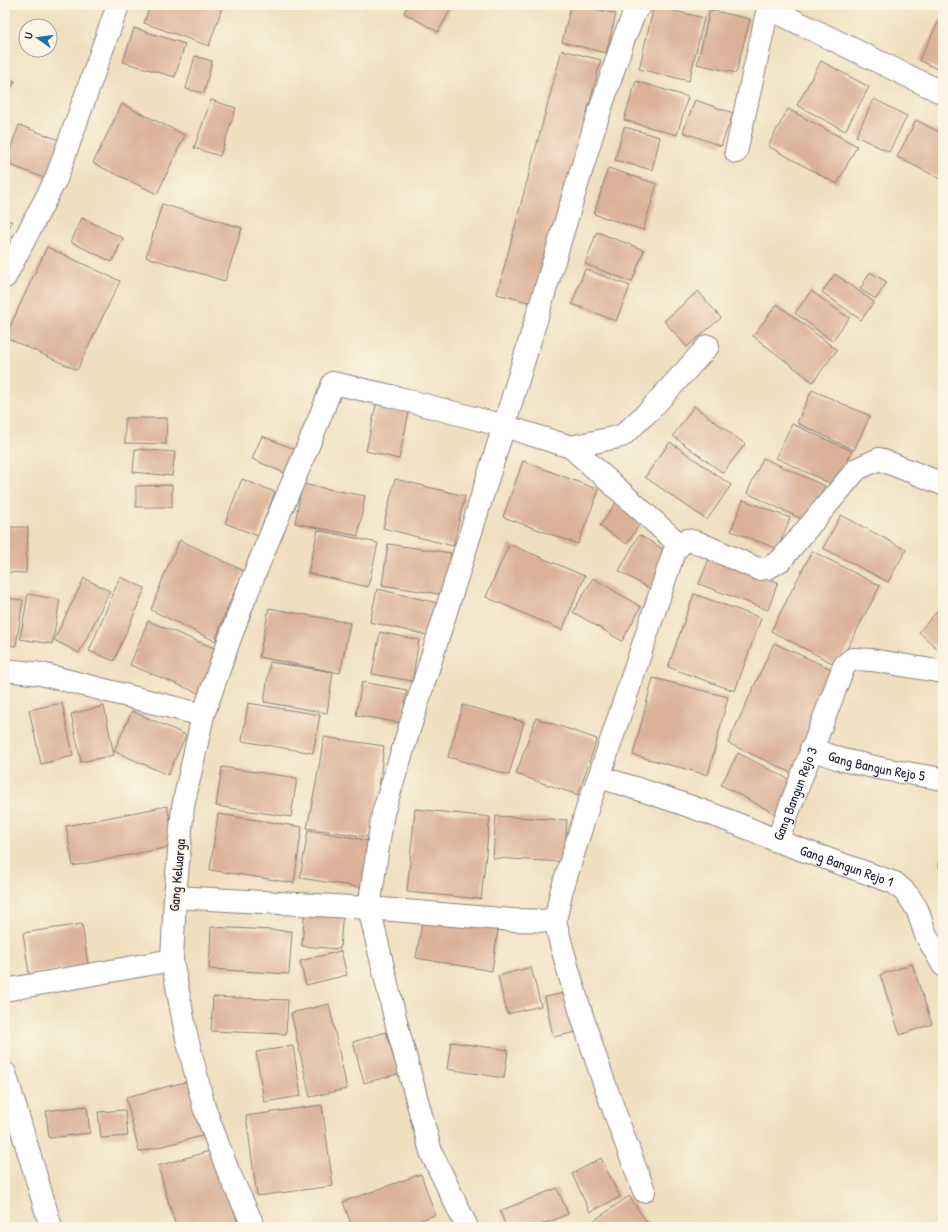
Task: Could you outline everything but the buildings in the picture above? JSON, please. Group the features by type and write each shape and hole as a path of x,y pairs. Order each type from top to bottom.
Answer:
{"street":[{"path":"5,277 56,179 118,5"},
{"path":"467,1227 431,1152 397,1026 369,908 383,813 504,426 598,118 624,38 636,9 641,5"},
{"path":"736,152 764,6 943,93"},
{"path":"571,447 622,436 650,410 708,346"},
{"name":"Gang Keluarga","path":"254,1227 228,1171 204,1107 186,1034 172,960 175,897 183,806 203,715 250,585 279,513 310,444 333,383 391,396 504,426"},
{"path":"504,426 571,447 680,545"},
{"path":"644,1191 619,1126 576,998 555,921 561,893 589,802 599,777 674,552 687,540 699,543 758,569 768,568 781,560 857,468 879,459 943,484"},
{"name":"Gang Bangun Rejo 3","path":"599,777 744,826 777,841 844,666 852,659 872,660 943,672"},
{"path":"5,670 41,674 203,715"},
{"name":"Gang Bangun Rejo 5","path":"811,749 843,760 943,779"},
{"name":"Gang Bangun Rejo 1","path":"777,841 895,883 908,895 917,909 926,935 943,964"},
{"path":"175,897 369,908 513,920 555,921"},
{"path":"5,990 172,960"},
{"path":"5,1073 51,1227"}]}
